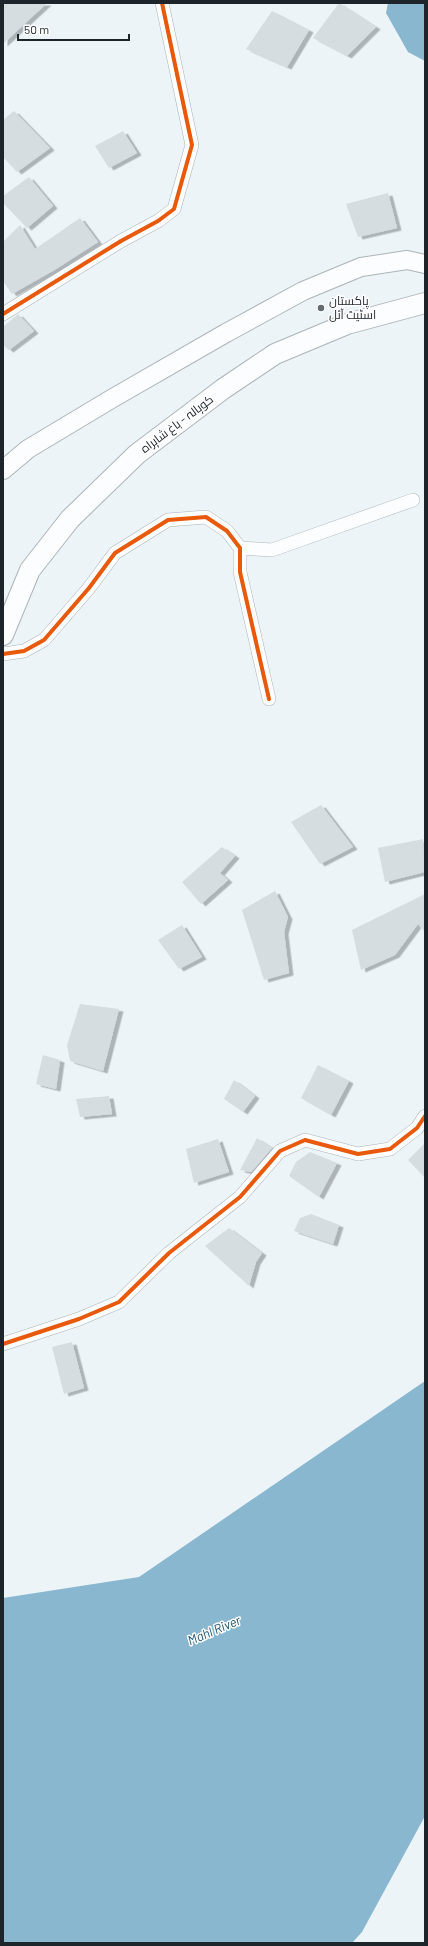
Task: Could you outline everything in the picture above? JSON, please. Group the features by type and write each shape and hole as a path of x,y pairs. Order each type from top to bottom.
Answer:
{"main road":[{"path":"3,470 28,449 113,398 303,291 361,268 407,260 425,264"},
{"name":"کوہالہ - باغ شاہراہ","path":"3,635 30,570 70,519 137,454 223,389 275,354 347,324 425,303"}],"street":[{"path":"3,314 121,241 158,221 174,209 192,145 162,3"},
{"path":"240,548 272,550 413,500"},
{"path":"3,654 24,651 44,640 88,588 115,552 168,520 206,517 227,531 240,548 240,572 269,698"},
{"path":"3,1344 79,1319 120,1302 169,1253 240,1198 280,1151 305,1140 358,1154 390,1149 417,1128 425,1116"}],"water":[{"path":"388,3 425,3 425,61 408,52 386,13"},
{"name":"Mahl River","path":"425,1381 425,1816 362,1932 352,1943 3,1943 3,1598 139,1577"}],"building":[{"path":"3,3 47,3 3,44"},
{"path":"339,3 376,27 347,56 313,38"},
{"path":"272,11 309,30 287,67 246,49"},
{"path":"14,111 50,148 17,172 3,157 3,120"},
{"path":"123,131 137,153 109,168 95,146"},
{"path":"29,177 53,206 27,228 3,203 3,196"},
{"path":"388,193 397,228 358,237 346,204"},
{"path":"80,218 98,242 56,269 12,294 3,281 3,242 20,225 35,249"},
{"path":"18,314 34,331 9,350 3,345 3,327"},
{"path":"321,805 353,847 320,864 291,822"},
{"path":"423,839 425,872 385,882 378,848"},
{"path":"222,847 235,856 220,873 228,880 201,904 182,882"},
{"path":"275,891 288,917 284,932 289,973 264,980 242,910"},
{"path":"425,894 425,932 418,924 395,955 361,970 352,930"},
{"path":"182,925 202,957 179,969 158,940"},
{"path":"80,1004 119,1009 103,1071 70,1061 67,1045"},
{"path":"43,1055 60,1060 56,1089 36,1084"},
{"path":"318,1065 349,1081 331,1115 301,1098"},
{"path":"234,1080 255,1096 243,1112 224,1099"},
{"path":"109,1096 112,1114 80,1117 76,1099"},
{"path":"257,1138 272,1148 251,1172 240,1170"},
{"path":"218,1139 229,1172 194,1183 186,1149"},
{"path":"425,1143 425,1178 408,1160"},
{"path":"310,1152 337,1163 319,1197 289,1176 296,1162"},
{"path":"311,1214 339,1225 333,1244 294,1231 300,1218"},
{"path":"229,1228 262,1253 256,1262 249,1286 205,1246"},
{"path":"72,1342 84,1388 64,1394 52,1347"}],"cycle path":[{"path":"3,314 121,241 158,221 174,209 192,145 162,3"},
{"path":"3,654 24,651 44,640 89,588 115,553 168,520 206,517 227,531 240,548 240,572 269,699"},
{"path":"3,1344 79,1319 119,1302 169,1253 240,1197 280,1151 305,1140 358,1154 390,1149 417,1128 425,1116"}],"place":[{"name":"پاکستان اسٹیٹ آئل","path":"321,308"}]}
